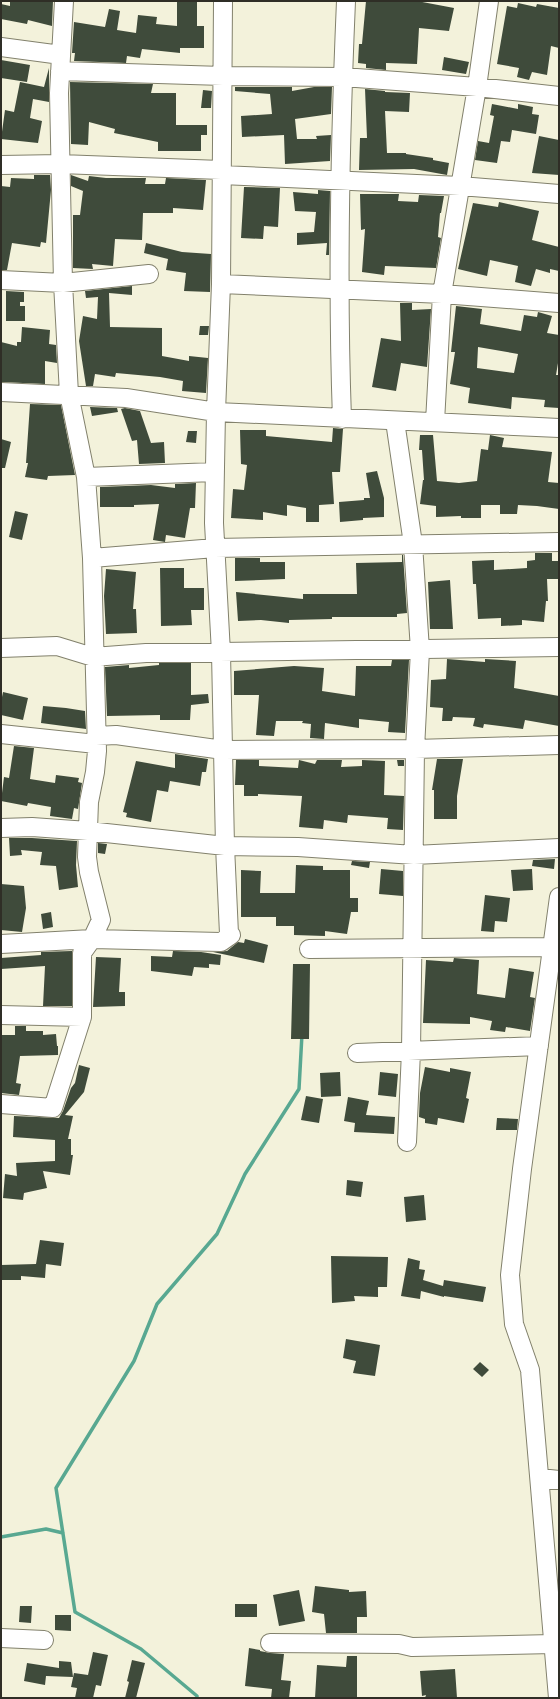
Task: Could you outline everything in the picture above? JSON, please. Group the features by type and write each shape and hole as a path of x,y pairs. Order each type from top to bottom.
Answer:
{"street":[{"path":"1,1104 53,1108 82,1017 82,953 92,939 101,920 89,872 87,857 89,802 95,772 96,740 92,558 86,477 69,394 63,283 60,164 60,63 64,1"},
{"path":"1,944 92,939 221,942 231,935 229,934 225,846 221,653 215,548 214,472 221,284 223,76 222,1"},
{"path":"342,419 339,181 346,1"},
{"path":"435,422 442,294 477,87 489,1"},
{"path":"1,47 60,63 223,76 343,77 477,87 559,96"},
{"path":"1,165 60,164 221,172 339,181 460,186 559,194"},
{"path":"1,280 63,283 149,274"},
{"path":"221,284 442,294 559,304"},
{"path":"1,392 69,394 126,398 216,412 559,428"},
{"path":"394,421 413,544 420,650 415,749 412,1051 406,1142"},
{"path":"86,477 214,472"},
{"path":"92,558 215,548 559,542"},
{"path":"1,648 57,646 93,657 146,653 559,647"},
{"path":"1,734 96,740 116,735 223,750 415,749 559,745"},
{"path":"1,828 32,827 88,831 225,846 298,847 414,855 559,848"},
{"path":"558,1698 553,1644 554,1604 530,1370 514,1324 510,1275 522,1169 540,1046 559,897"},
{"path":"309,949 553,947"},
{"path":"1,1015 82,1017"},
{"path":"357,1053 540,1046"},
{"path":"540,1478 559,1480"},
{"path":"1,1638 44,1640"},
{"path":"270,1643 399,1644 412,1647 553,1644"}],"building":[{"path":"10,1 53,1 52,26 28,20 27,24 1,19 1,4 10,6"},
{"path":"177,1 197,1 197,26 204,26 204,48 180,48 180,53 142,49 140,58 127,56 126,63 74,61 75,53 72,53 74,22 105,27 109,9 120,11 117,30 136,33 138,15 157,17 156,24 177,26"},
{"path":"366,1 417,1 454,8 449,31 419,28 417,64 386,63 386,70 366,68 366,64 358,63 359,44 362,44"},
{"path":"518,3 536,7 537,4 559,8 559,48 551,46 547,75 532,72 529,80 517,77 519,68 497,64 507,6 517,8"},
{"path":"444,57 469,62 466,74 442,70"},
{"path":"1,60 30,65 27,82 1,78"},
{"path":"49,68 49,102 33,99 30,118 42,121 38,143 1,139 5,110 14,112 20,82 44,87"},
{"path":"70,82 153,84 151,93 176,93 176,125 207,125 207,135 201,135 201,151 158,151 158,142 114,133 115,129 89,122 88,145 71,144"},
{"path":"235,87 292,87 292,91 314,87 332,87 331,114 295,119 297,139 317,139 316,136 331,135 330,161 285,164 284,135 242,137 241,116 272,114 270,94 235,91"},
{"path":"365,89 385,92 410,93 409,112 385,111 387,153 406,153 433,158 433,160 449,163 447,175 414,169 359,170 360,138 367,138"},
{"path":"203,90 212,91 211,108 201,108"},
{"path":"492,104 518,109 518,104 533,107 532,114 539,115 536,134 512,130 510,142 501,141 497,163 475,160 478,141 489,143 494,116 490,115"},
{"path":"539,136 559,140 559,175 532,173"},
{"path":"34,175 50,175 51,190 46,243 41,242 40,247 12,243 7,270 1,270 1,186 10,187 11,178 34,179"},
{"path":"71,175 88,181 89,176 106,178 146,178 145,184 165,184 166,178 206,180 203,210 173,208 173,213 143,213 142,240 115,239 113,266 92,264 93,269 73,268 73,215 80,215 83,191 71,186"},
{"path":"244,187 280,188 278,227 264,226 263,239 241,238"},
{"path":"318,190 330,191 329,255 326,255 327,243 297,245 297,233 314,232 316,212 295,211 293,192 318,194"},
{"path":"360,194 399,194 398,201 418,202 419,195 444,196 440,213 438,237 441,238 436,268 385,266 384,275 362,272 365,229 361,230"},
{"path":"499,202 539,211 532,240 559,247 559,271 550,269 550,273 536,269 531,286 515,282 518,266 490,260 487,276 458,269 473,203 498,207"},
{"path":"146,243 182,252 211,254 210,292 184,291 186,273 166,270 168,259 144,253"},
{"path":"132,286 132,295 109,293 110,327 162,328 162,356 189,361 189,356 208,358 206,393 182,391 183,381 160,377 116,373 115,377 95,374 93,386 86,386 79,341 83,316 97,319 98,297 86,298 85,291"},
{"path":"6,291 24,292 24,302 20,302 20,306 25,306 25,321 6,321"},
{"path":"400,303 412,303 412,310 431,309 427,367 401,363 396,391 372,387 381,338 401,341"},
{"path":"456,306 482,309 480,324 521,331 524,315 537,317 538,312 552,316 547,333 559,335 559,357 556,375 559,375 559,408 544,407 545,400 512,397 511,409 468,403 470,388 450,384 455,352 451,352","holes":["478,347 518,354 514,373 477,368"]},
{"path":"200,326 209,326 208,335 199,335"},
{"path":"22,327 50,330 49,344 56,345 57,363 45,361 45,384 1,382 1,342 17,346 17,342 21,342"},
{"path":"30,404 61,405 75,475 48,476 47,480 25,477 28,463 26,463"},
{"path":"90,407 117,408 118,412 92,416"},
{"path":"125,408 140,411 151,443 164,442 165,463 139,464 137,440 132,441 121,409"},
{"path":"333,428 343,429 340,472 332,472 334,504 319,505 319,522 306,522 306,508 287,505 287,516 263,512 263,520 231,518 233,489 244,490 247,465 241,464 240,430 266,430 266,436 332,442"},
{"path":"188,431 197,431 196,443 186,442"},
{"path":"420,435 433,435 437,481 459,483 477,481 481,449 488,450 490,435 504,438 502,447 552,452 548,482 559,483 559,509 518,505 517,514 500,514 500,505 481,505 481,518 461,518 461,516 436,517 436,506 420,504 424,480 422,450 419,450"},
{"path":"1,439 11,442 5,468 1,468"},
{"path":"377,471 384,498 384,517 363,518 363,520 340,522 339,502 364,500 364,498 370,498 366,473"},
{"path":"196,483 195,508 190,508 185,538 166,535 165,542 153,540 159,504 134,505 134,507 100,507 100,487 151,485 175,488 175,484"},
{"path":"15,511 28,514 22,540 9,537"},
{"path":"535,553 552,553 552,561 559,561 559,579 547,579 548,601 546,601 544,622 522,620 522,625 501,626 501,618 478,619 476,584 473,584 472,561 494,560 494,570 527,568 527,561 535,560"},
{"path":"402,555 407,613 397,614 397,617 332,617 332,619 289,620 289,623 261,620 238,621 236,592 303,599 303,594 357,594 356,563 402,562"},
{"path":"235,558 260,558 260,562 285,562 285,579 235,581"},
{"path":"160,568 184,568 184,588 204,588 204,610 191,610 192,625 161,626"},
{"path":"106,569 136,572 133,609 136,609 137,633 106,634 104,596"},
{"path":"450,580 453,629 430,629 428,582"},
{"path":"447,659 485,662 485,659 516,661 514,688 559,696 559,726 525,720 523,729 484,724 483,728 473,726 475,718 453,717 452,721 442,721 443,708 430,707 431,680 446,679"},
{"path":"392,660 409,660 405,733 388,732 389,722 359,719 359,728 325,723 324,739 310,738 311,724 302,723 303,721 276,721 274,736 256,735 259,695 234,695 234,671 294,666 324,668 322,691 355,696 356,666 391,666"},
{"path":"159,663 191,663 191,695 208,694 209,703 191,705 190,720 160,720 160,715 107,716 105,667 129,665 129,668 159,665"},
{"path":"3,692 28,698 23,720 1,715"},
{"path":"43,706 85,711 86,729 41,723"},
{"path":"14,746 34,748 30,779 55,783 56,775 79,778 78,782 82,783 78,809 74,808 72,819 50,816 51,807 28,803 27,806 1,801 4,777 9,778"},
{"path":"175,754 208,759 206,772 202,772 200,786 170,781 168,792 157,790 151,822 126,817 127,813 123,812 136,761 175,768"},
{"path":"437,759 463,759 457,796 457,819 434,819 434,790 432,790"},
{"path":"236,760 259,760 259,766 298,768 299,760 315,764 317,760 342,760 341,767 362,766 362,760 385,761 384,795 404,796 403,830 387,829 388,818 348,815 347,823 324,820 323,829 299,827 302,796 258,794 258,796 244,796 244,785 235,785"},
{"path":"397,760 404,760 404,766 398,766"},
{"path":"9,838 77,841 76,865 78,887 59,890 56,866 40,865 42,852 21,850 22,855 10,856"},
{"path":"98,843 107,844 105,854 98,853"},
{"path":"555,859 554,869 532,866 533,860"},
{"path":"352,861 370,862 369,868 351,865"},
{"path":"296,865 323,866 323,870 350,870 350,898 358,898 358,912 351,912 347,934 325,931 325,936 294,935 294,926 276,926 276,917 241,917 241,870 261,871 260,893 295,893"},
{"path":"381,869 403,871 403,896 379,894"},
{"path":"532,869 533,890 513,891 511,870"},
{"path":"1,884 24,886 26,908 22,932 1,930"},
{"path":"485,895 510,898 507,922 495,921 494,932 481,931"},
{"path":"51,912 53,927 43,929 41,914"},
{"path":"245,939 268,945 264,963 213,952 227,951 238,942 244,943"},
{"path":"72,951 72,1006 43,1006 45,966 1,969 1,958 41,955 41,952"},
{"path":"173,951 201,952 221,955 220,965 209,964 209,968 194,967 192,976 151,971 151,956 172,957"},
{"path":"96,957 121,958 119,992 125,992 125,1006 93,1007"},
{"path":"454,958 479,960 477,994 505,998 509,968 534,972 530,997 535,998 530,1031 506,1027 505,1032 490,1030 492,1021 470,1017 470,1024 423,1023 426,960 453,962"},
{"path":"293,964 310,964 309,1039 291,1039"},
{"path":"15,1026 26,1026 26,1031 43,1031 43,1035 56,1034 58,1046 58,1055 20,1056 16,1083 21,1084 19,1095 1,1093 1,1035 15,1035"},
{"path":"79,1065 90,1068 84,1092 65,1115 73,1116 68,1139 71,1139 71,1155 73,1155 70,1175 43,1171 47,1188 24,1193 23,1200 3,1198 5,1174 17,1176 16,1163 55,1161 55,1140 13,1137 14,1116 59,1118 71,1088 75,1083"},
{"path":"425,1067 450,1072 450,1068 471,1072 466,1098 469,1099 464,1123 438,1118 437,1125 425,1123 425,1119 419,1117 420,1093"},
{"path":"340,1072 341,1096 321,1097 320,1073"},
{"path":"380,1072 398,1074 396,1097 378,1095"},
{"path":"306,1096 323,1099 319,1123 301,1120"},
{"path":"348,1097 369,1101 366,1115 395,1117 394,1134 354,1132 355,1123 344,1121"},
{"path":"497,1118 518,1119 517,1130 496,1130"},
{"path":"347,1180 363,1182 361,1197 346,1195"},
{"path":"424,1195 426,1220 406,1222 404,1197"},
{"path":"40,1240 64,1243 61,1266 46,1264 45,1278 21,1276 21,1280 1,1280 1,1265 36,1264"},
{"path":"331,1256 388,1257 387,1287 378,1287 378,1297 354,1296 355,1301 332,1303"},
{"path":"408,1258 420,1261 419,1269 425,1270 423,1280 443,1286 444,1280 486,1287 483,1302 444,1297 421,1291 420,1299 401,1296"},
{"path":"346,1339 380,1345 375,1376 353,1373 356,1361 343,1358"},
{"path":"480,1362 489,1370 482,1377 473,1369"},
{"path":"315,1586 349,1590 349,1592 366,1591 367,1617 357,1617 357,1633 326,1633 324,1614 312,1612"},
{"path":"299,1590 305,1621 279,1626 273,1595"},
{"path":"235,1604 257,1604 257,1617 235,1617"},
{"path":"20,1606 32,1606 31,1623 19,1622"},
{"path":"55,1615 71,1615 71,1631 55,1630"},
{"path":"249,1648 270,1653 284,1654 281,1680 291,1681 289,1698 271,1698 272,1689 245,1686"},
{"path":"93,1652 108,1655 101,1686 96,1685 93,1698 75,1698 77,1688 71,1687 74,1673 88,1675"},
{"path":"347,1656 357,1656 357,1698 315,1698 317,1665 346,1667"},
{"path":"132,1660 145,1663 136,1698 125,1698 129,1682 127,1681"},
{"path":"59,1661 71,1662 73,1677 46,1676 45,1685 24,1681 27,1663 59,1668"},
{"path":"455,1669 457,1698 425,1698 426,1695 422,1696 420,1671"}],"waterway":[{"path":"197,1698 197,1696 141,1649 75,1612 56,1488 134,1361 157,1304 217,1234 245,1174 299,1089 302,1034"},
{"path":"1,1537 46,1529 63,1533"}]}
